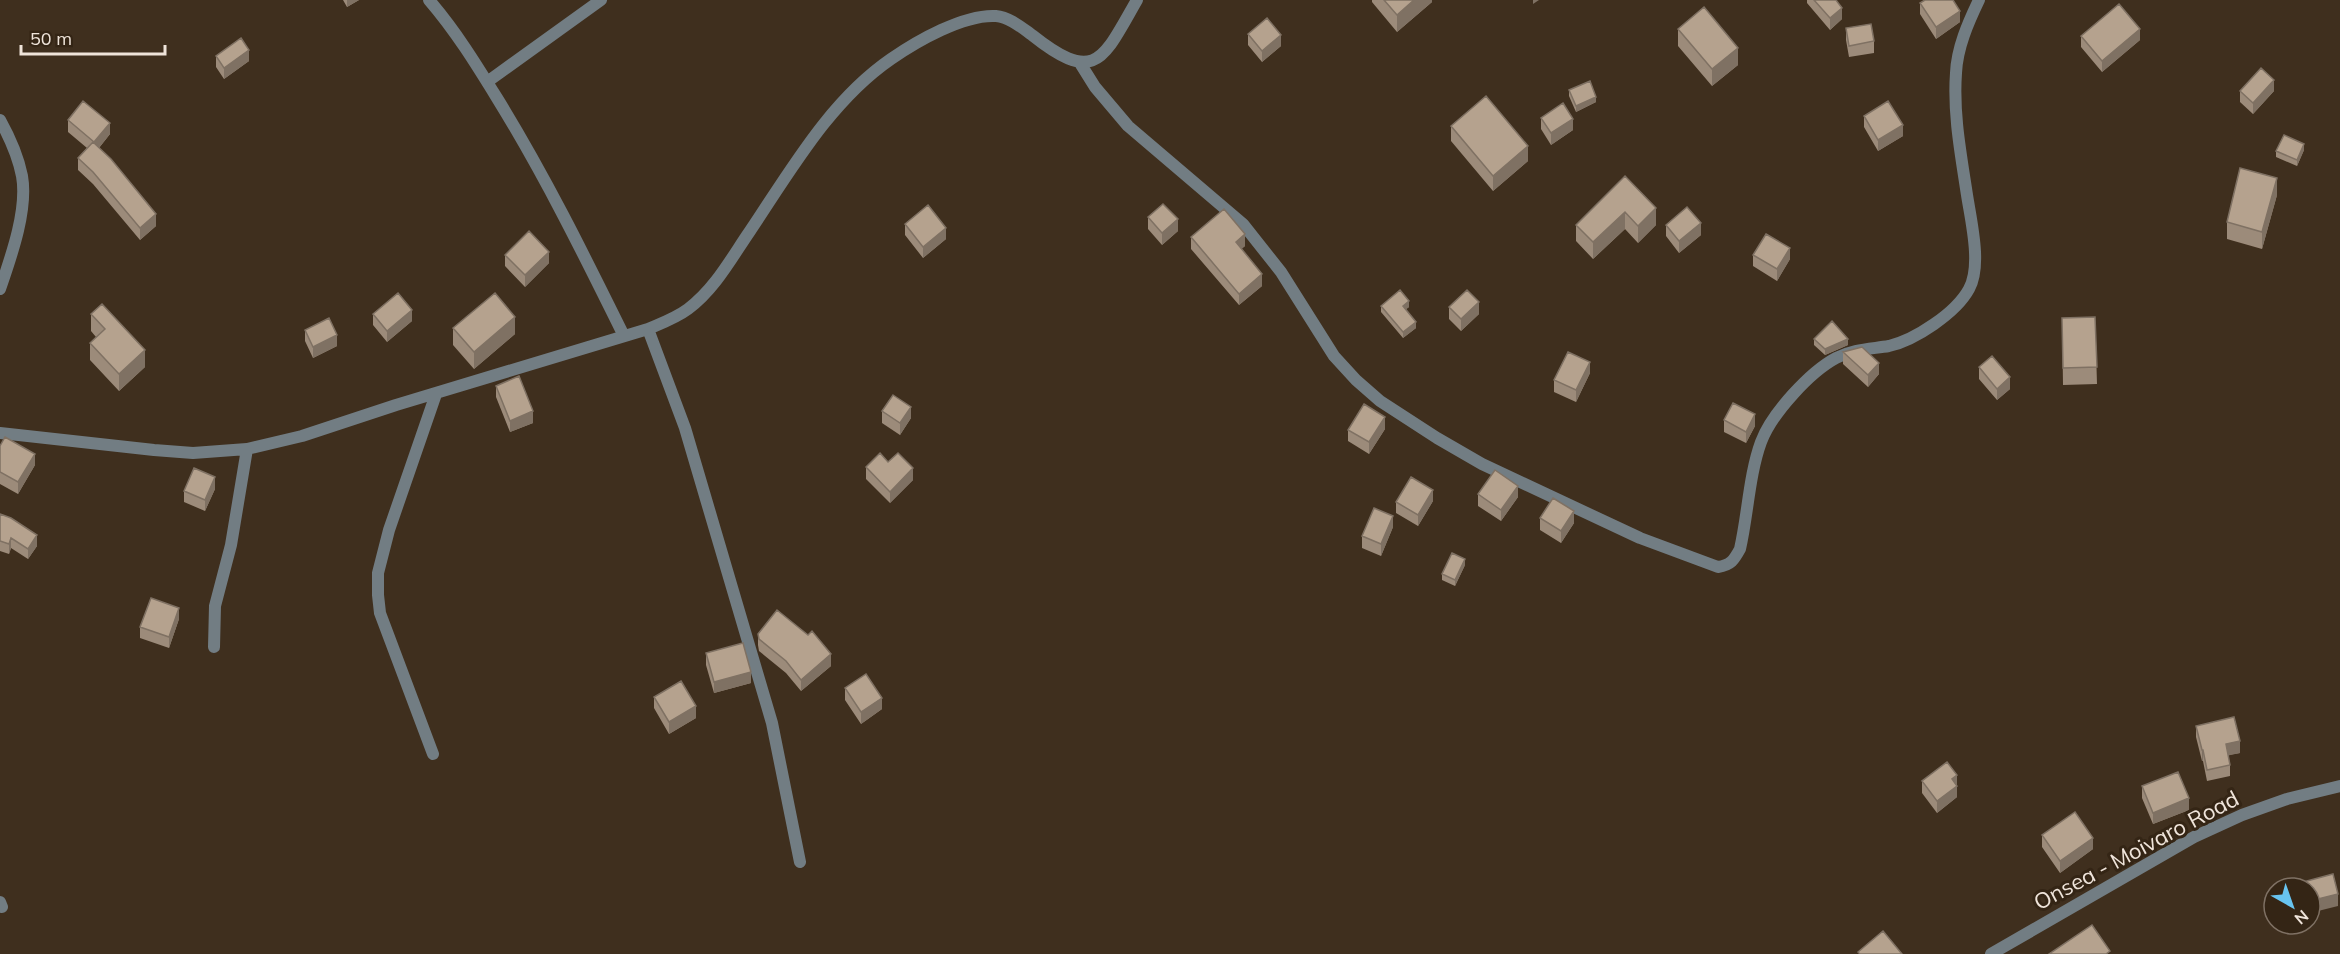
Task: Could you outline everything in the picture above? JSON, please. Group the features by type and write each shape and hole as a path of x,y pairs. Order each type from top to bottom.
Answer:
{"street":[{"path":"429,0 454,32 487,82 568,224 624,336"},
{"path":"487,82 602,0"},
{"path":"0,433 193,453 247,449 302,436 648,329 675,318 690,308 708,290 726,267 808,144 836,111 890,60 917,43 971,20 995,16 1016,23 1061,56 1080,63 1090,62 1100,57 1106,50 1137,0"},
{"path":"1080,63 1095,87 1128,126 1243,224 1281,272 1334,356 1380,401 1482,464 1640,538 1718,567 1728,566 1740,549 1761,442 1778,412 1801,387 1836,358 1868,348 1903,342 1948,313 1963,300 1971,287 1975,261 1956,113 1956,71 1961,43 1979,0"},
{"path":"0,120 16,155 22,178 20,214 12,255 0,289"},
{"path":"648,329 685,428 772,723 800,862"},
{"path":"433,754 380,613 378,573 389,530 436,394"},
{"path":"214,647 215,606 231,545 247,449"},
{"name":"Onsea - Moivaro Road","path":"1991,954 2194,837 2242,815 2286,799 2340,786"}],"building":[{"path":"1384,0 1414,0 1397,15"},
{"path":"1814,0 1836,0 1842,8 1830,18"},
{"path":"1925,0 1953,0 1960,11 1936,27 1920,3"},
{"path":"2119,4 2140,29 2102,61 2081,36"},
{"path":"1704,7 1738,48 1712,69 1678,29"},
{"path":"1267,18 1281,35 1262,51 1248,34"},
{"path":"1871,24 1874,41 1849,46 1846,28"},
{"path":"241,38 249,50 224,68 216,56"},
{"path":"2261,68 2274,80 2253,103 2240,91"},
{"path":"1590,81 1596,97 1576,106 1569,90"},
{"path":"1486,96 1528,146 1493,176 1451,126"},
{"path":"83,101 110,123 94,142 68,120"},
{"path":"1888,101 1903,125 1878,140 1864,116"},
{"path":"1563,103 1573,119 1551,133 1541,118"},
{"path":"2284,135 2304,144 2297,160 2276,151"},
{"path":"93,142 111,159 156,214 140,228 93,172 78,158"},
{"path":"2240,168 2277,178 2262,232 2227,222"},
{"path":"1625,176 1656,208 1638,226 1625,212 1593,242 1576,225"},
{"path":"1163,204 1178,219 1162,233 1148,217"},
{"path":"928,205 946,228 923,247 905,224"},
{"path":"1687,207 1701,223 1679,241 1666,225"},
{"path":"1224,209 1245,234 1236,242 1262,274 1239,294 1191,237"},
{"path":"529,231 549,252 525,275 505,255"},
{"path":"1766,234 1790,248 1777,269 1753,255"},
{"path":"1400,290 1409,301 1403,306 1416,322 1403,332 1381,306"},
{"path":"1467,290 1479,302 1461,319 1449,307"},
{"path":"398,293 412,310 387,331 373,314"},
{"path":"495,293 515,317 474,352 453,328"},
{"path":"102,304 145,350 119,374 90,343 105,329 91,314"},
{"path":"2095,317 2097,367 2063,368 2062,318"},
{"path":"329,318 337,335 313,347 305,330"},
{"path":"1832,321 1848,339 1825,349 1814,339"},
{"path":"1862,347 1879,363 1868,375 1843,352"},
{"path":"1568,352 1590,362 1576,390 1554,380"},
{"path":"1992,356 2010,377 1997,389 1979,367"},
{"path":"519,376 533,411 510,421 496,386"},
{"path":"893,395 911,407 900,423 882,411"},
{"path":"1733,403 1755,414 1746,432 1724,420"},
{"path":"1364,404 1385,417 1369,442 1348,430"},
{"path":"5,437 35,454 18,482 0,472 0,446"},
{"path":"880,453 888,462 898,453 913,468 890,492 866,467"},
{"path":"194,468 215,477 205,500 184,491"},
{"path":"1495,470 1518,486 1501,510 1478,494"},
{"path":"1411,477 1433,490 1418,515 1396,502"},
{"path":"1553,498 1574,511 1561,531 1540,518"},
{"path":"1374,508 1393,516 1381,544 1362,536"},
{"path":"0,514 11,518 37,535 28,549 11,538 9,544 0,541"},
{"path":"1452,553 1465,559 1455,580 1442,574"},
{"path":"151,598 179,608 169,637 140,627"},
{"path":"777,610 808,635 812,631 831,654 801,680 786,661 759,639 758,634"},
{"path":"743,643 751,672 714,682 706,653"},
{"path":"866,674 882,698 861,712 845,688"},
{"path":"681,681 696,706 669,722 654,697"},
{"path":"2234,717 2240,741 2226,744 2230,765 2207,770 2196,726"},
{"path":"1947,762 1957,775 1952,779 1957,786 1937,801 1922,781"},
{"path":"2178,772 2189,798 2153,813 2142,786"},
{"path":"2075,812 2093,838 2060,861 2042,835"},
{"path":"2333,874 2338,894 2322,898 2322,877"},
{"path":"2092,925 2110,951 2106,954 2049,954"},
{"path":"1883,931 1902,954 1860,954 1858,952"}]}
